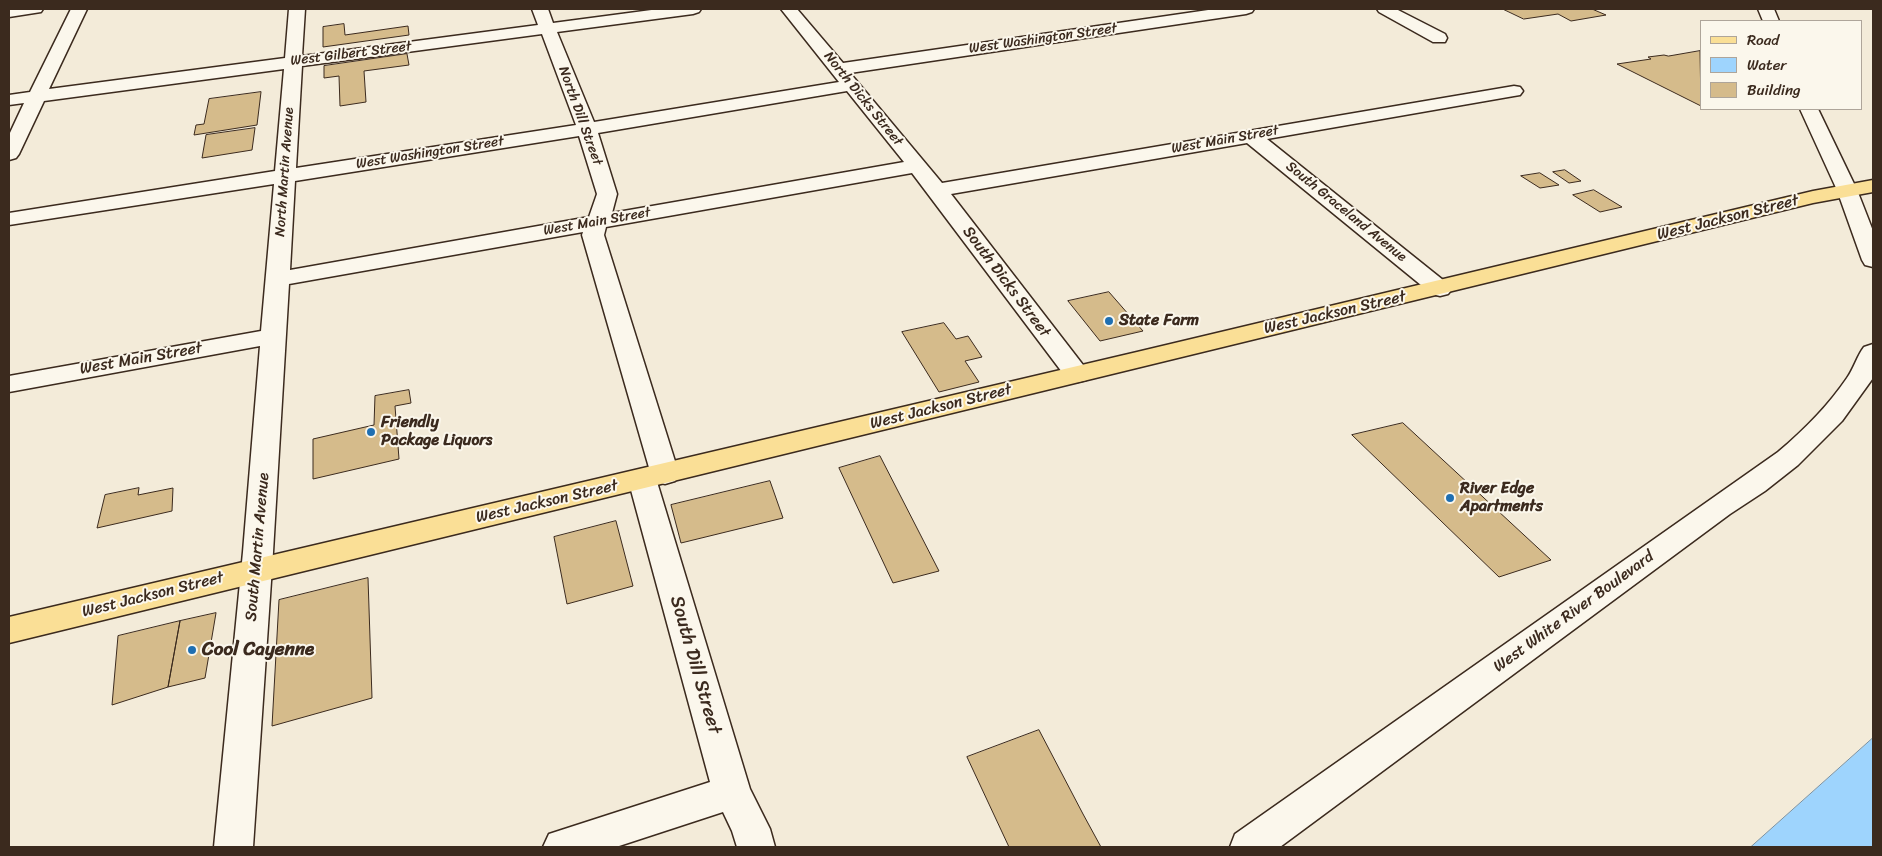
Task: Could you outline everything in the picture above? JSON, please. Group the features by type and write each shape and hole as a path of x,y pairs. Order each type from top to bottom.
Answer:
{"main road":[{"name":"West Jackson Street","path":"9,630 1440,289 1847,190 1873,186"}],"street":[{"path":"9,12 36,9"},
{"path":"9,154 79,9"},
{"name":"North Martin Avenue","path":"274,336 297,9"},
{"name":"North Dill Street","path":"540,9 586,129 607,194 606,205 596,222"},
{"name":"West Gilbert Street","path":"9,100 693,9"},
{"name":"North Dicks Street","path":"788,9 839,69 936,190"},
{"name":"West Washington Street","path":"839,69 1246,9"},
{"path":"1385,9 1439,38"},
{"name":"West Washington Street","path":"9,219 586,129 852,85"},
{"name":"West Main Street","path":"936,190 1514,91"},
{"path":"1808,110 1847,190 1873,260"},
{"name":"South Graceland Avenue","path":"1251,136 1440,289"},
{"name":"West Main Street","path":"277,279 917,166"},
{"name":"South Dicks Street","path":"936,190 1077,374"},
{"name":"South Dill Street","path":"596,222 593,235 732,792 751,829 756,847"},
{"name":"West Main Street","path":"9,384 274,336"},
{"name":"South Martin Avenue","path":"232,847 274,336"},
{"name":"West White River Boulevard","path":"1249,847 1719,507 1757,484 1787,461 1831,418 1861,378 1873,352"},
{"path":"563,847 732,792"}],"water":[{"path":"1873,738 1873,847 1751,847"}],"building":[{"path":"1503,9 1592,9 1606,15 1571,21 1558,14 1524,19"},
{"path":"344,24 345,35 408,26 409,35 323,47 323,27"},
{"path":"1700,51 1700,106 1617,64 1651,59 1648,57"},
{"path":"407,54 409,65 364,71 366,102 340,106 339,76 324,78 324,66"},
{"path":"261,92 257,125 194,135 196,125 204,124 209,99"},
{"path":"255,128 252,150 202,158 206,135"},
{"path":"1565,170 1581,181 1569,183 1553,172"},
{"path":"1540,173 1559,185 1540,188 1521,176"},
{"path":"1594,190 1622,207 1600,212 1573,195"},
{"name":"State Farm","path":"1109,292 1143,331 1100,341 1068,301"},
{"path":"944,323 956,339 968,336 982,357 965,361 979,382 939,392 902,332"},
{"name":"Friendly Package Liquors","path":"409,390 411,403 395,406 399,459 313,479 313,439 374,425 375,396"},
{"name":"River Edge Apartments","path":"1403,423 1551,560 1499,577 1352,435"},
{"path":"880,456 939,571 893,583 839,468"},
{"path":"770,481 783,518 681,543 671,505"},
{"path":"139,488 138,495 173,488 172,511 97,528 105,495"},
{"path":"616,521 633,586 567,604 554,537"},
{"path":"368,578 372,698 272,726 279,600"},
{"name":"Cool Cayenne","path":"216,613 205,678 168,687 180,621"},
{"path":"180,621 168,687 112,705 118,636"},
{"path":"1039,730 1101,847 1009,847 967,757"}],"place":[{"name":"State Farm","path":"1109,321"},
{"name":"Friendly Package Liquors","path":"371,432"},
{"name":"River Edge Apartments","path":"1450,498"},
{"name":"Cool Cayenne","path":"192,650"}]}
